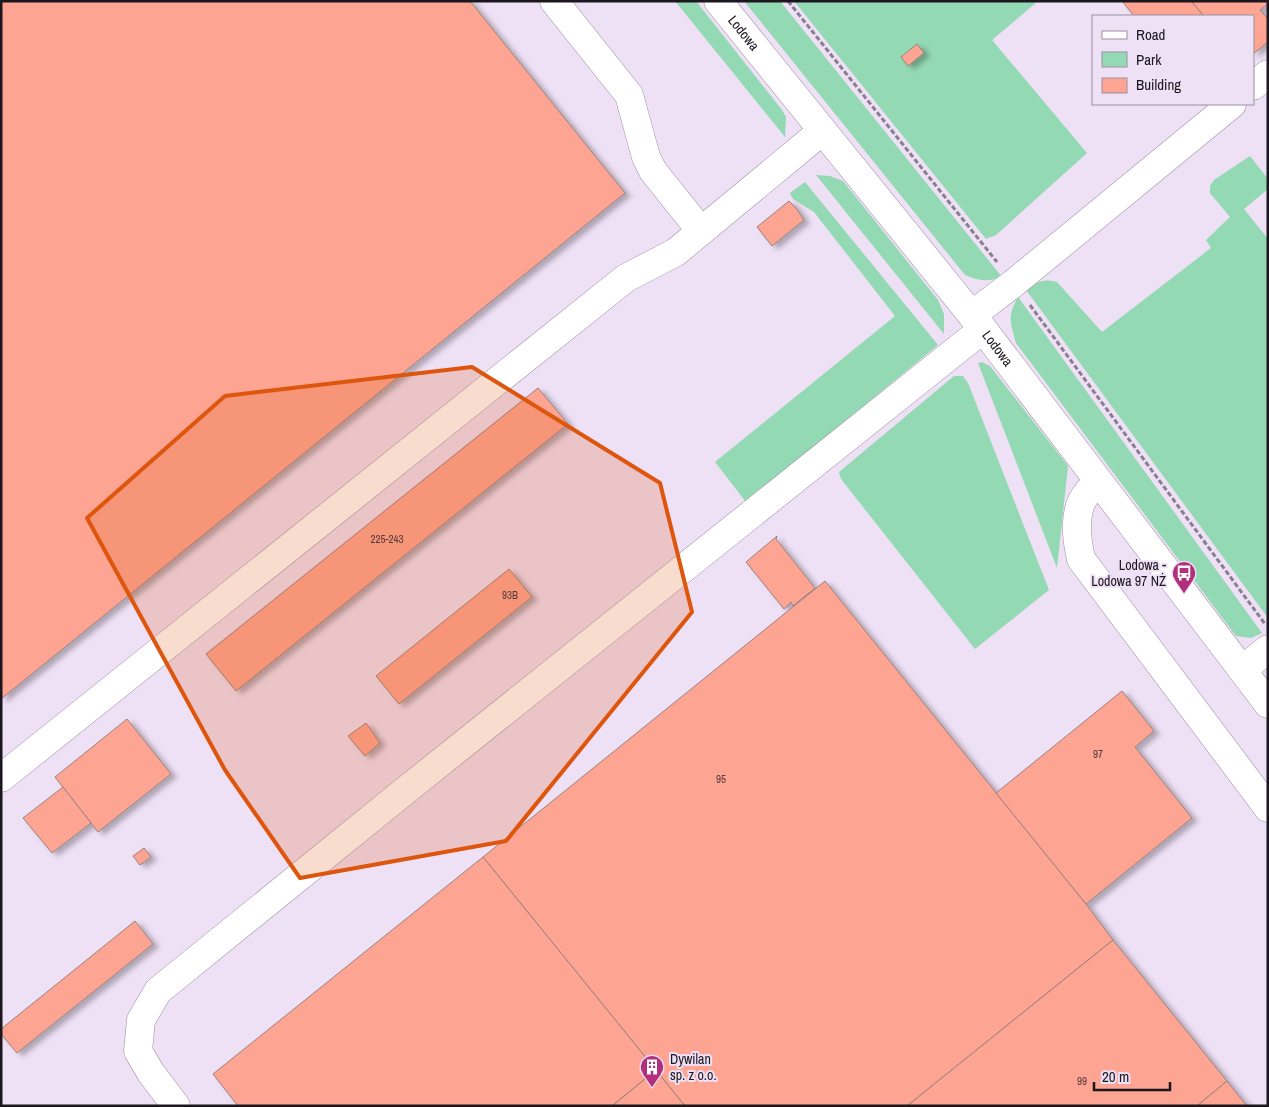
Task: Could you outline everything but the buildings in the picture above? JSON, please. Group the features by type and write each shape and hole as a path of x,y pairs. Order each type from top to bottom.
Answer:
{"street":[{"path":"554,1 629,96 646,157 653,170 701,231"},
{"name":"Lodowa","path":"718,1 977,322 1268,704"},
{"path":"1254,85 1268,74"},
{"path":"176,1106 151,1073 138,1051 141,1020 158,991 404,792 977,322 1014,283 1231,105"},
{"path":"1,778 626,278 676,252 822,131"},
{"path":"1098,481 1081,502 1077,518 1077,539 1081,559 1268,808"},
{"path":"1242,670 1268,649"}],"path":[{"path":"788,1 1014,283 1268,628"}],"highlighted area":[{"path":"472,367 660,483 692,612 506,841 300,878 225,770 87,518 225,396"}],"green space":[{"path":"675,1 696,1 782,110 786,117 785,137"},
{"path":"744,1 780,1 1002,277 983,280 965,275"},
{"path":"794,1 1038,1 992,40 1087,153 996,235 986,239"},
{"path":"1250,156 1268,179 1268,189 1244,209 1268,239 1268,618 1026,290 1040,282 1048,280 1057,282 1102,332 1211,248 1206,240 1230,217 1210,193 1210,186 1214,180"},
{"path":"816,175 830,176 843,181 938,300 944,314 944,334"},
{"path":"805,182 938,345 746,502 715,462 895,316 814,212 793,199 790,193"},
{"path":"1018,297 1262,633 1251,638 1236,636 1016,343 1011,315"},
{"path":"982,362 990,366 1068,466 1057,568 978,363"},
{"path":"954,376 963,376 968,383 1049,590 975,649 841,479 839,472"}],"place":[{"name":"Lodowa - Lodowa 97 NŻ","path":"1184,594"},
{"name":"Dywilan sp. z o.o.","path":"652,1088"}]}
